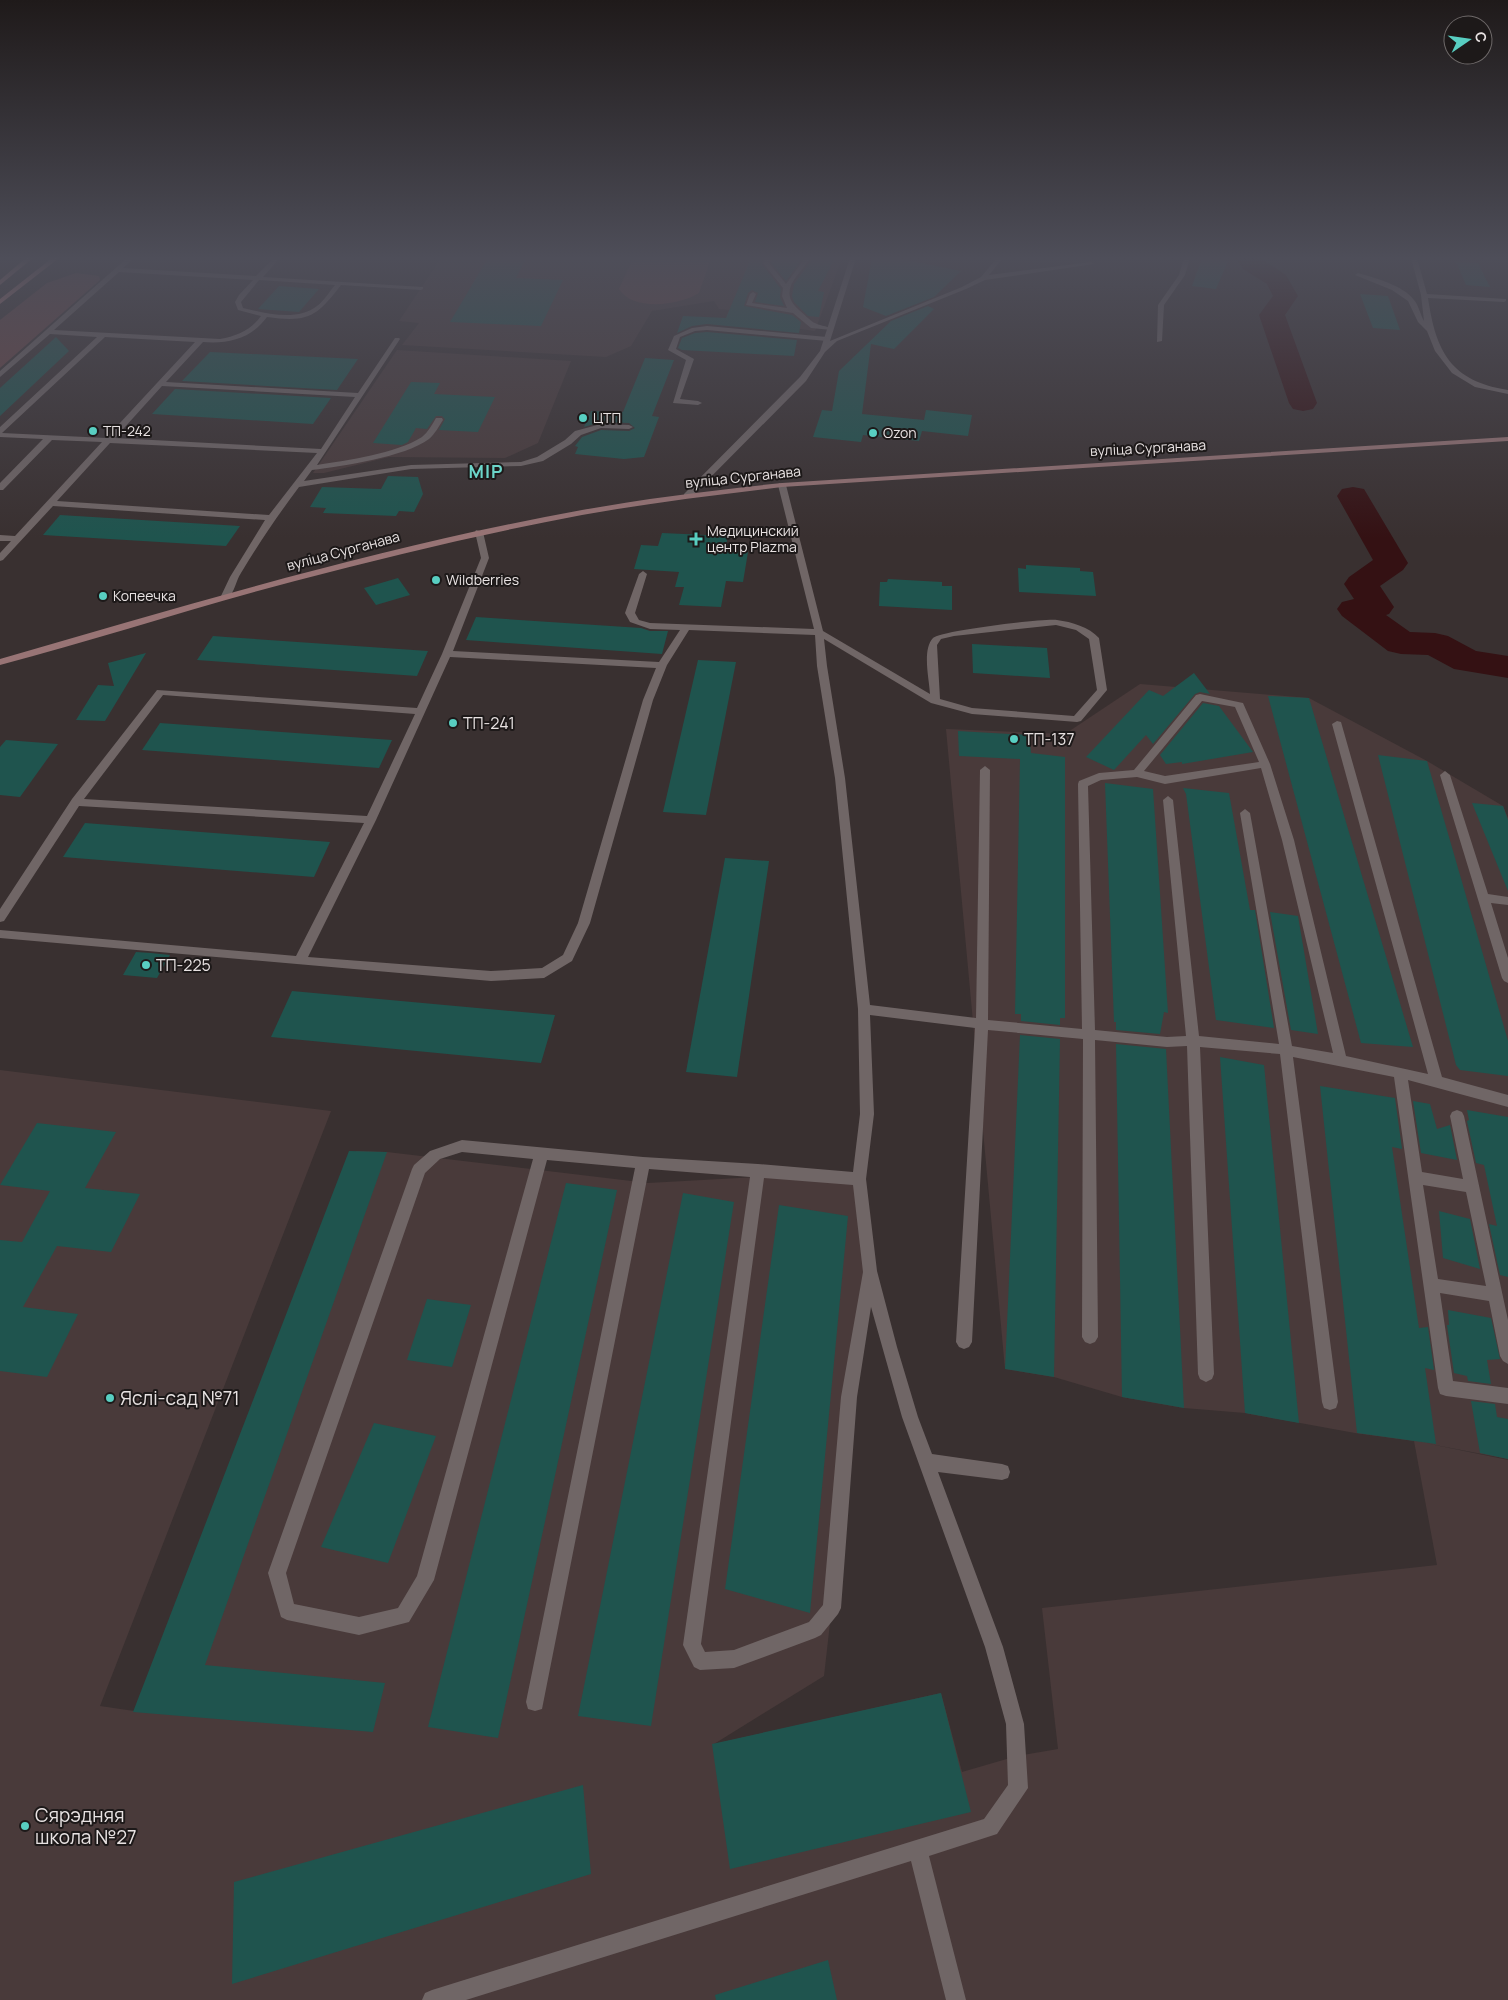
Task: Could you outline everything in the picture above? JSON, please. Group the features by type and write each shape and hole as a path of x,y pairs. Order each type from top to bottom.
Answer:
{"main road":[{"name":"вуліца Сурганава","path":"0,662 226,596 400,550 479,532 687,496 782,485 1508,439"}],"street":[{"path":"0,375 26,351"},
{"path":"0,431 85,351"},
{"path":"0,558 190,351"},
{"path":"226,596 234,576 271,518 323,451 389,351"},
{"path":"675,351 690,358 676,401 698,403"},
{"path":"687,496 803,379 823,351"},
{"path":"1438,351 1452,371 1477,385 1508,392"},
{"path":"160,384 360,395"},
{"path":"309,468 340,463 406,447 426,438 439,420"},
{"path":"296,484 410,467 521,464 540,459 568,442 578,433 601,426 629,427"},
{"path":"0,435 323,451"},
{"path":"0,488 49,438"},
{"path":"432,2000 918,1851 990,1827 1018,1788 1015,1724 994,1647 927,1462 888,1346 870,1271 859,1179 867,1114 864,1009 840,778 822,666 819,632 782,485"},
{"path":"51,503 271,518"},
{"path":"300,961 371,820 447,654 486,558 479,532"},
{"path":"0,538 17,539"},
{"path":"642,574 630,613 635,622 650,626 819,632 935,701 972,711 1077,719 1102,690 1094,638 1079,628 1056,622 954,633 938,637 932,645 935,701"},
{"path":"0,934 491,976 544,973 568,958 584,923 648,700 662,665 686,627"},
{"path":"447,654 662,665"},
{"path":"0,918 76,802 160,692 421,711"},
{"path":"1136,773 1200,697 1239,705 1266,764 1288,840 1341,1060"},
{"path":"1337,724 1436,1080"},
{"path":"1090,1337 1089,1034 1082,784 1099,777 1136,773 1166,780 1266,764"},
{"path":"964,1342 982,1024 985,770"},
{"path":"1445,775 1508,978"},
{"path":"1168,800 1193,1040 1206,1374"},
{"path":"76,802 371,820"},
{"path":"1245,813 1286,1048 1330,1402"},
{"path":"1484,898 1508,901"},
{"path":"864,1009 982,1024 1167,1042 1193,1040 1286,1048 1436,1080 1508,1101"},
{"path":"1400,1072 1446,1388 1508,1396"},
{"path":"1457,1116 1508,1356"},
{"path":"542,1152 425,1580 403,1616 359,1626 287,1612 277,1573 419,1169 435,1155 462,1146 542,1152 643,1163 758,1170 859,1179"},
{"path":"535,1702 643,1163"},
{"path":"758,1170 692,1644 700,1661 734,1659 815,1629 832,1608 849,1397 870,1271"},
{"path":"1415,1177 1472,1187"},
{"path":"1431,1285 1495,1295"},
{"path":"927,1462 1002,1472"},
{"path":"918,1851 956,2000"}],"shaded area":[{"path":"0,351 19,351 0,368"},
{"path":"396,351 571,361 538,443 505,458 389,457 324,473 313,473"},
{"path":"510,351 619,351 606,357"},
{"path":"1140,684 1309,698 1427,761 1503,806 1508,818 1508,1459 1425,1443 1508,1460 1508,2000 0,2000 0,1070 331,1111 100,1706 134,1711 356,1151 387,1152 648,1183 757,1177 859,1179 870,1271 824,1676 714,1744 941,1693 962,1772 1017,1756 1058,1749 1042,1608 1437,1565 1414,1441 1355,1433 1245,1413 1184,1408 1122,1397 1054,1377 1005,1369 946,729 1065,734"}],"building":[{"path":"40,351 69,351 0,416 0,388"},
{"path":"707,351 795,351 794,356"},
{"path":"859,351 870,351 862,414 924,420 926,410 972,415 968,436 922,431 919,441 863,435 861,442 813,437 822,410 832,411 839,371"},
{"path":"210,352 358,359 337,390 182,381"},
{"path":"645,358 674,360 652,416 659,417 644,457 624,459 575,454 578,447 575,446 582,437 601,430 629,431 635,428 629,423 601,422 584,427 591,411 623,412"},
{"path":"411,382 440,383 434,394 495,397 478,432 439,430 445,419 442,416 436,416 427,429 416,428 408,442 402,445 373,443"},
{"path":"175,389 331,398 313,424 152,414"},
{"path":"388,476 418,477 423,494 414,512 399,511 396,516 323,513 326,508 310,507 322,487 381,489"},
{"path":"60,515 240,526 226,546 43,535"},
{"path":"662,533 728,536 725,551 748,552 743,582 726,581 721,607 679,605 684,587 675,587 679,572 634,569 641,545 658,546"},
{"path":"1026,565 1080,568 1080,571 1093,572 1096,596 1019,592 1018,568 1026,569"},
{"path":"398,578 410,595 376,605 364,588"},
{"path":"888,579 942,582 942,586 952,586 952,610 879,606 880,582 887,582"},
{"path":"476,617 668,631 662,654 466,640"},
{"path":"213,636 428,651 417,676 197,660"},
{"path":"972,644 1047,648 1050,678 973,673"},
{"path":"146,653 105,721 76,720 98,685 114,686 108,663"},
{"path":"698,660 736,662 706,815 663,812"},
{"path":"1194,673 1210,694 1200,692 1195,694 1153,744 1146,735 1114,770 1086,757 1149,690 1163,696"},
{"path":"1268,696 1309,698 1413,1047 1361,1043"},
{"path":"1203,703 1219,706 1253,752 1182,764 1182,762 1166,764 1160,755"},
{"path":"160,723 392,740 379,768 142,750"},
{"path":"958,731 1029,735 1031,753 1065,757 1065,1018 1060,1018 1060,1025 1021,1021 1021,1014 1015,1014 1020,759 959,756"},
{"path":"6,740 58,744 20,797 0,795 0,747"},
{"path":"1378,755 1427,761 1508,1041 1508,1076 1460,1070 1456,1065"},
{"path":"1105,783 1153,789 1168,1013 1164,1012 1160,1034 1116,1030 1116,1022 1114,1022"},
{"path":"1183,788 1229,793 1250,910 1255,910 1274,1028 1216,1020 1186,794"},
{"path":"1472,803 1503,806 1508,820 1508,891"},
{"path":"85,823 330,842 314,877 63,857"},
{"path":"725,858 769,861 737,1077 686,1072"},
{"path":"1270,912 1298,916 1318,1034 1291,1030"},
{"name":"ТП-225","path":"136,952 170,955 157,978 123,975"},
{"path":"292,991 555,1015 541,1063 271,1037"},
{"path":"1020,1035 1060,1039 1054,1377 1005,1369"},
{"path":"1116,1044 1166,1049 1184,1408 1122,1397"},
{"path":"1220,1057 1264,1065 1299,1423 1245,1413"},
{"path":"1320,1086 1395,1098 1402,1149 1392,1147 1419,1328 1428,1327 1434,1370 1425,1368 1436,1444 1357,1433"},
{"path":"1413,1101 1430,1104 1437,1129 1450,1125 1457,1160 1421,1153"},
{"path":"1467,1110 1508,1117 1508,1277 1500,1275 1489,1224 1497,1226 1484,1165 1476,1163 1467,1121 1469,1120"},
{"path":"37,1123 116,1132 85,1188 140,1194 111,1252 57,1246 23,1307 78,1314 47,1377 0,1371 0,1240 22,1242 50,1191 0,1185"},
{"path":"349,1151 387,1152 205,1665 385,1683 373,1732 133,1712"},
{"path":"566,1183 617,1190 498,1738 428,1727"},
{"path":"683,1193 734,1202 651,1726 578,1716"},
{"path":"779,1205 848,1216 810,1613 725,1589"},
{"path":"1439,1211 1470,1219 1480,1269 1443,1258"},
{"path":"427,1299 471,1305 452,1367 407,1360"},
{"path":"1448,1310 1491,1318 1500,1359 1487,1360 1491,1384 1468,1381 1467,1376 1454,1373 1447,1325 1449,1325"},
{"path":"1471,1401 1495,1404 1497,1417 1508,1419 1508,1459 1480,1453"},
{"path":"374,1423 436,1436 388,1563 321,1547"},
{"path":"941,1693 971,1812 730,1869 712,1744"},
{"path":"583,1785 591,1874 232,1984 234,1882"},
{"path":"828,1960 837,2000 716,2000 715,1995"}],"waterway":[{"path":"1285,351 1303,403"},
{"path":"1353,496 1391,563 1361,584 1377,607 1354,609 1401,643 1435,644 1467,661 1508,667"}],"place":[{"name":"ЦТП","path":"583,418"},
{"name":"ТП-242","path":"93,431"},
{"name":"Ozon","path":"873,433"},
{"name":"Медицинский центр Plazma","path":"696,539"},
{"name":"Wildberries","path":"436,580"},
{"name":"Копеечка","path":"103,596"},
{"name":"ТП-241","path":"453,723"},
{"name":"ТП-137","path":"1014,739"},
{"name":"ТП-225","path":"146,965"},
{"name":"Яслі-сад №71","path":"110,1398"},
{"name":"Сярэдняя школа №27","path":"25,1826"}],"district":[{"name":"МІР","path":"486,472"}]}
